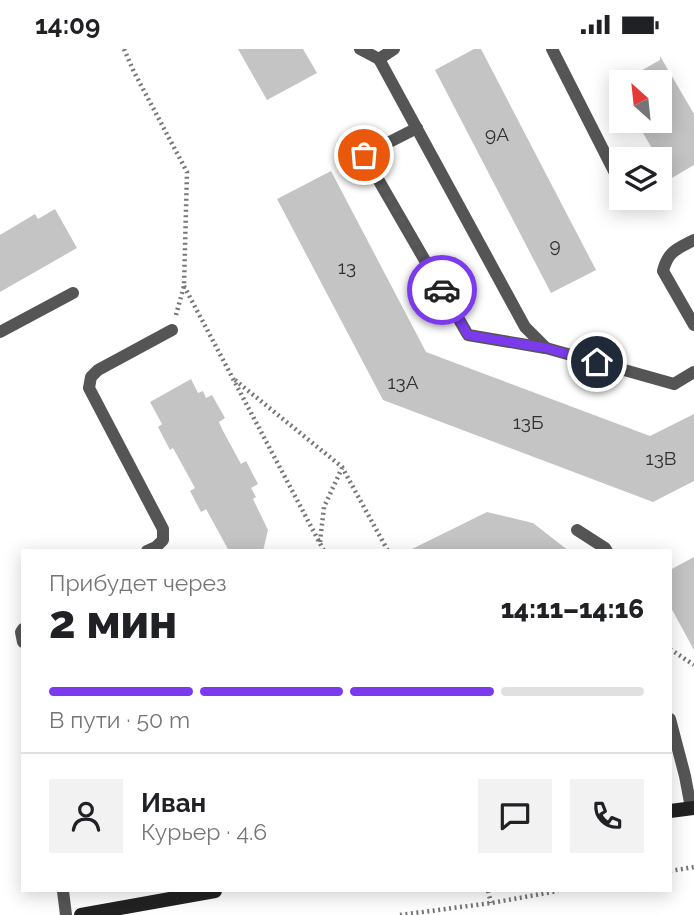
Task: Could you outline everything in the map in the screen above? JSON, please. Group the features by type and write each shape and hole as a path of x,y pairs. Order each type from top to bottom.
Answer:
{"main road":[{"path":"672,811 693,808"},
{"path":"81,915 209,892"}],"lane":[{"path":"360,49 379,59 525,327 546,348"},
{"path":"379,59 394,49"},
{"path":"552,49 609,164"},
{"path":"417,128 364,155 468,335 546,348 674,384 694,372"},
{"path":"694,240 675,250 666,259 663,271 694,325"},
{"path":"0,332 73,293"},
{"path":"152,549 163,540 163,529 89,388 92,377 99,370 172,330"},
{"path":"577,530 606,549"},
{"path":"672,727 693,808"},
{"path":"62,892 66,915"}],"path":[{"path":"124,49 187,172 184,286 172,330"},
{"path":"184,286 322,549"},
{"path":"233,378 342,467 387,549"},
{"path":"320,543 324,507 342,467"},
{"path":"672,650 694,665"},
{"path":"672,871 694,867"},
{"path":"488,892 491,903"},
{"path":"400,915 552,892"}],"building":[{"path":"238,49 303,49 317,73 267,100"},
{"path":"474,49 481,49 596,270 551,293 435,70"},
{"path":"660,56 668,70 642,70 660,60"},
{"path":"672,76 694,114 694,165 672,178 672,147 651,147 643,133 672,133"},
{"path":"331,171 426,352 650,436 694,414 694,481 653,502 383,400 277,199"},
{"path":"55,209 77,248 0,292 0,235 35,214 38,219"},
{"path":"191,379 198,393 203,391 206,398 212,395 225,418 219,422 223,431 241,464 246,461 258,484 251,488 256,497 253,499 268,530 263,549 228,549 206,509 201,512 190,491 195,488 173,448 170,450 158,427 162,424 150,402"},
{"path":"487,512 533,523 566,549 412,549"},
{"path":"694,557 694,650 672,610 672,569"}],"way so far":[{"path":"364,155 442,290"}],"route":[{"path":"442,290 468,335 546,348 597,362"}]}
